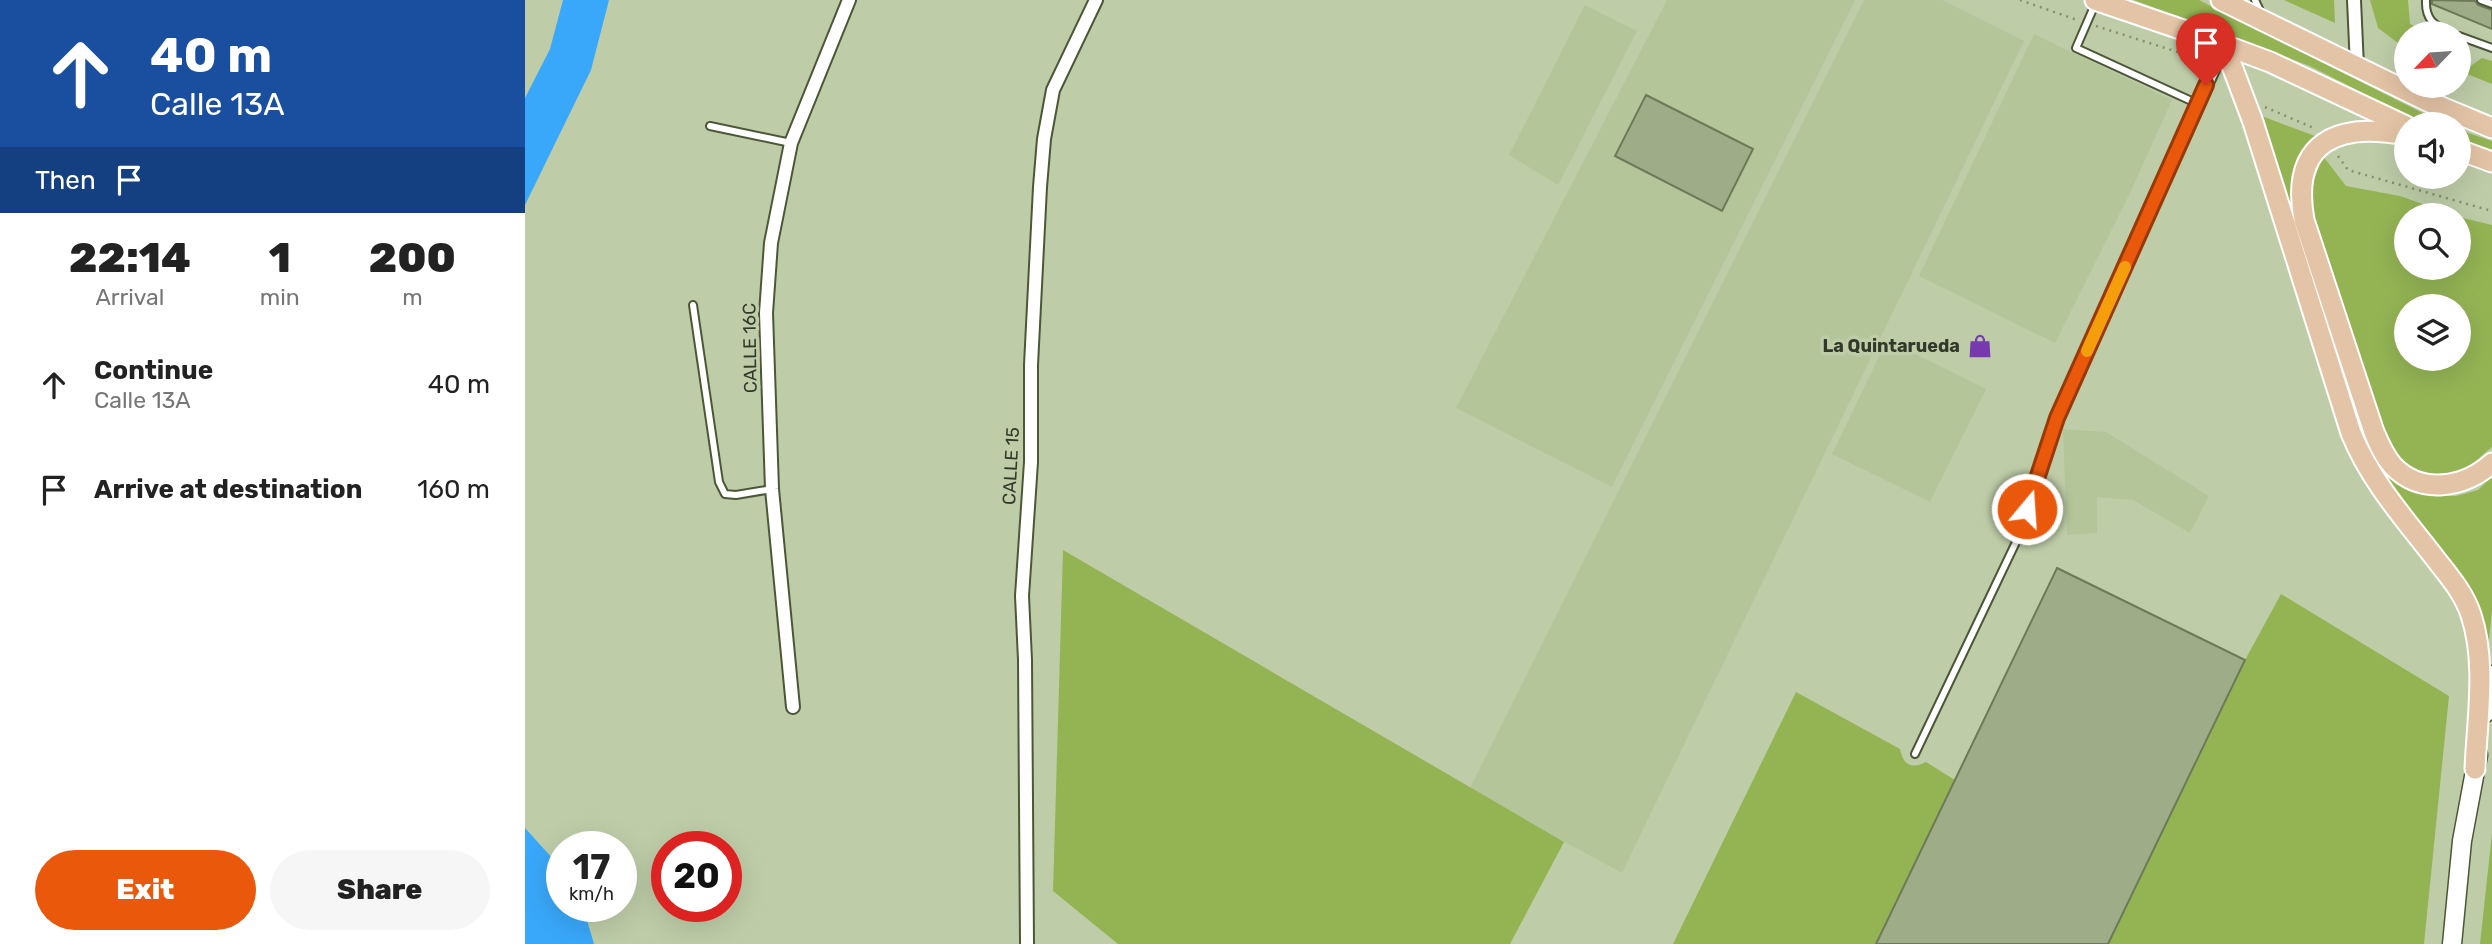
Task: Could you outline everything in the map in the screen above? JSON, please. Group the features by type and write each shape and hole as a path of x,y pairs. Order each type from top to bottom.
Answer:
{"main road":[{"path":"2096,0 2294,72 2394,120"},
{"path":"2221,0 2357,67 2394,80"},
{"path":"2224,45 2253,122 2351,433 2361,457 2376,481 2458,588 2470,612 2479,654 2475,769"},
{"path":"2439,98 2492,128"},
{"path":"2394,134 2366,130 2344,132 2326,140 2305,168 2301,184 2304,220 2383,453 2394,467 2413,481 2434,486 2458,482 2480,473 2492,463"},
{"path":"2471,154 2492,162"},
{"path":"2452,944 2462,841 2492,675"}],"street":[{"name":"CALLE 16C","path":"793,707 772,489 766,313 771,243 792,143 849,0"},
{"name":"CALLE 15","path":"1027,944 1022,596 1031,462 1031,365 1040,187 1044,139 1053,90 1096,0"},
{"path":"2354,0 2357,67"},
{"path":"2057,418 2224,45"}],"lane":[{"path":"2096,0 2076,48 2198,104"},
{"path":"2255,0 2267,22"},
{"path":"2426,0 2427,18 2430,21"},
{"path":"2481,0 2492,4"},
{"path":"2471,40 2492,48"},
{"path":"710,126 792,143"},
{"path":"693,305 719,482 725,494 736,495 772,489"},
{"path":"2027,509 2057,418"},
{"path":"2019,508 2027,509 2038,518 2037,533 2025,541 2017,540 2007,531 2008,517 2019,508"},
{"path":"1915,754 2017,540"}],"path":[{"path":"2020,0 2203,60 2214,67"},
{"path":"2255,102 2317,129"},
{"path":"2348,170 2492,211"}],"shaded area":[{"path":"1667,0 1855,0 1612,487 1456,408"},
{"path":"1864,0 1942,0 2024,41 1622,873 1469,790"},
{"path":"1585,5 1637,31 1558,185 1509,155"},
{"path":"2034,34 2172,100 2131,191 2055,343 1919,276"},
{"path":"1887,340 1986,389 1930,502 1832,454"},
{"path":"2063,429 2106,432 2209,496 2190,533 2133,500 2097,497 2097,533 2067,535"}],"green space":[{"path":"2134,0 2199,0 2420,112 2400,112 2310,66"},
{"path":"2284,0 2334,0 2335,23"},
{"path":"2370,0 2408,0 2410,21 2394,21 2394,40 2378,28"},
{"path":"2482,58 2492,61 2492,84 2471,76 2471,66"},
{"path":"2259,115 2315,136 2295,167 2292,204 2370,451 2390,479 2424,495 2456,496 2478,490 2492,476 2492,610 2487,661 2481,626 2364,451"},
{"path":"2471,134 2492,141 2492,154 2471,146"},
{"path":"2323,156 2346,186 2400,196 2420,203 2394,203 2394,280 2471,280 2471,220 2492,225 2492,447 2466,468 2446,474 2423,472 2405,462 2387,438 2377,419 2312,223 2310,190"},
{"path":"1063,550 1564,842 1510,944 1118,944 1053,891"},
{"path":"2281,594 2449,696 2424,944 2108,944 2245,660"},
{"path":"1796,692 1900,749 1909,764 1926,762 1955,780 1876,944 1673,944"},
{"path":"2492,833 2492,944 2480,944"}],"water":[{"path":"563,0 609,0 591,70 525,205 525,98 550,49"},
{"path":"525,828 546,851 546,922 587,922 594,944 525,944"}],"building":[{"path":"2432,0 2475,1 2478,5 2492,10 2492,29 2432,4"},
{"path":"1646,95 1753,149 1722,211 1615,156"},
{"path":"2057,568 2245,660 2108,944 1876,944"}],"slow traffic":[{"path":"2087,351 2125,267"}],"place":[{"name":"La Quintarueda","path":"1980,346"}],"route":[{"path":"2027,509 2057,418 2206,85"}]}
